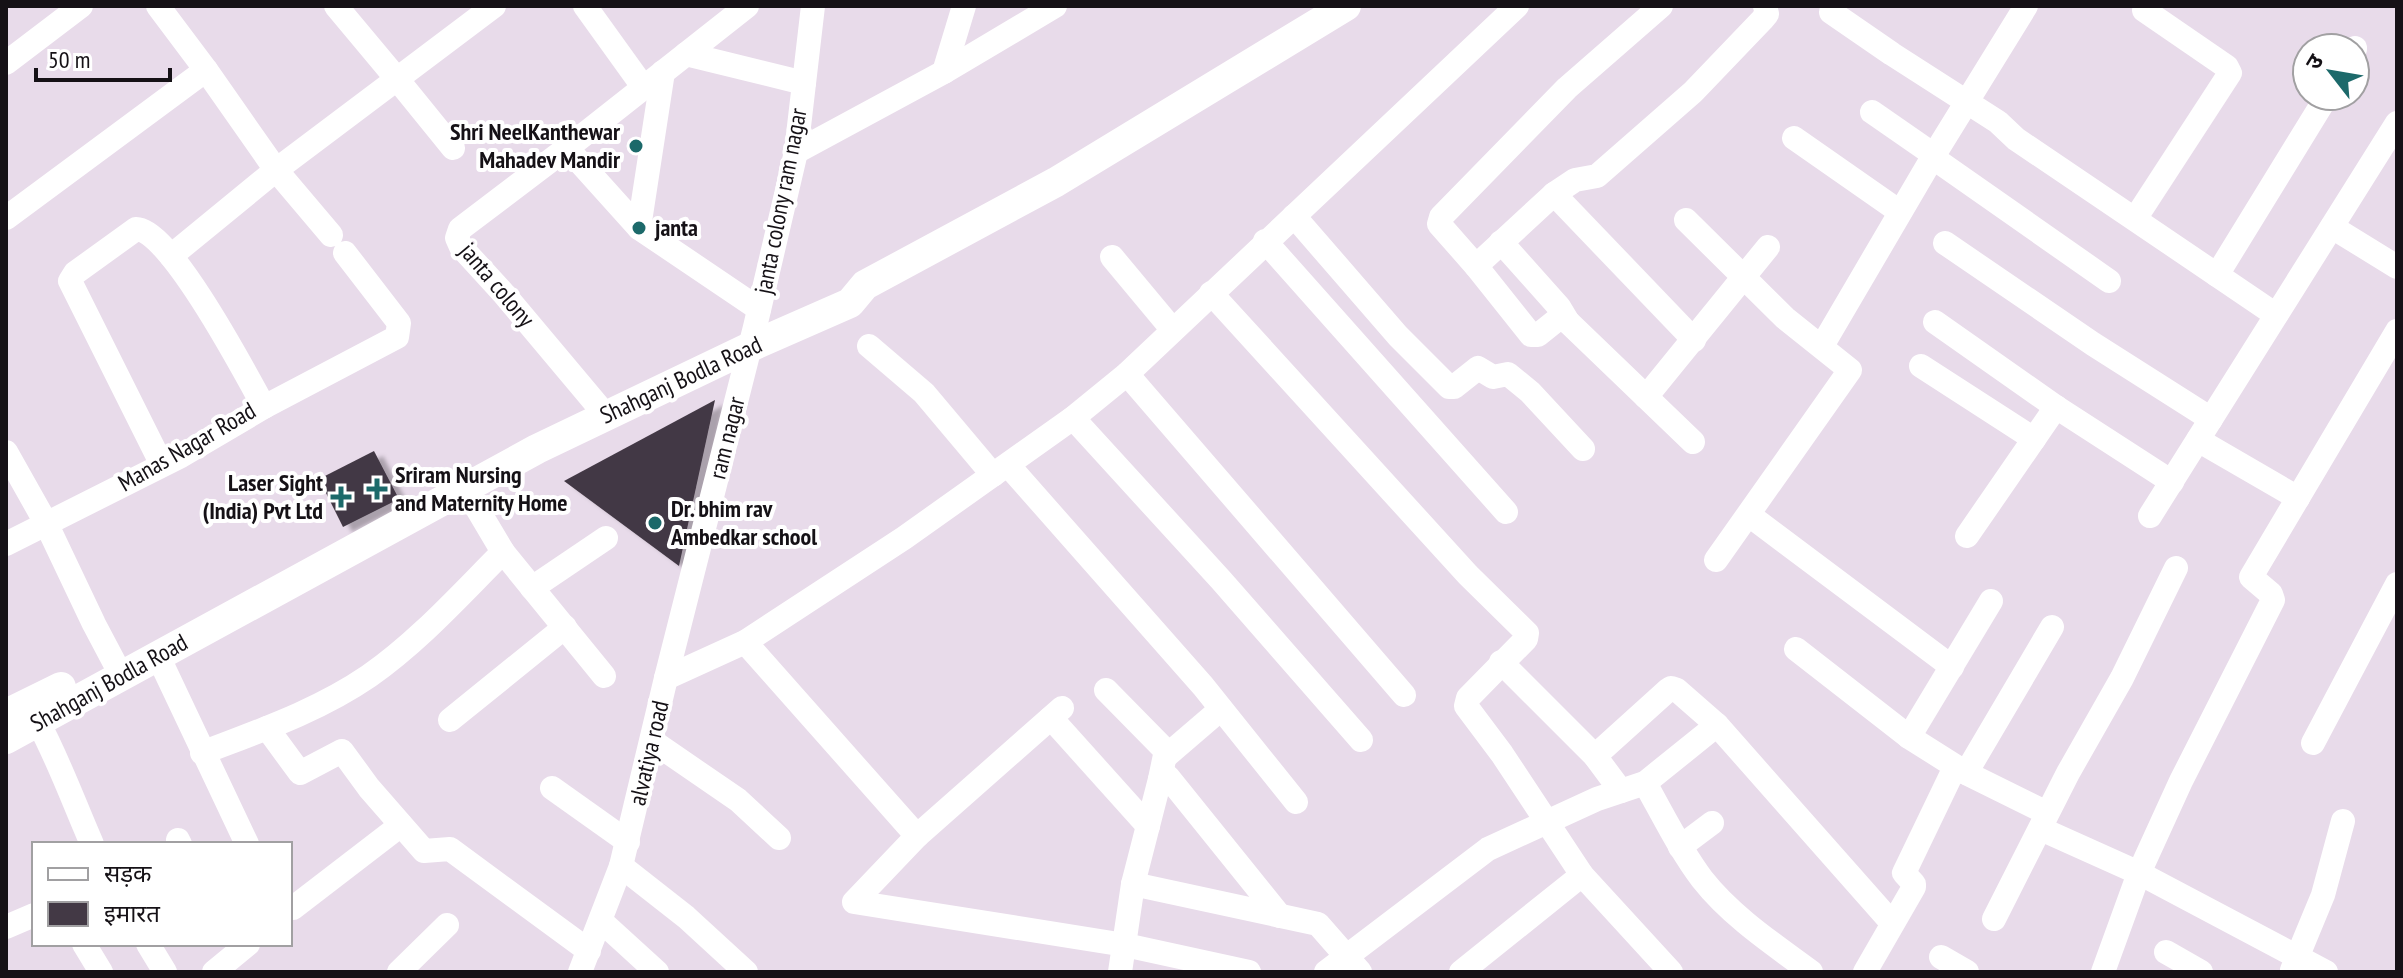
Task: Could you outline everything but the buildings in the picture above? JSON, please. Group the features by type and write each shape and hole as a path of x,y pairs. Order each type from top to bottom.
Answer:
{"main road":[{"path":"6,714 117,669 320,555 598,406 847,283 865,285 1056,182 1346,6"},
{"name":"Shahganj Bodla Road","path":"6,739 38,722 117,669 158,656 755,328"}],"street":[{"path":"6,63 81,6"},
{"path":"158,6 276,170 399,323 397,337 264,407"},
{"path":"336,6 453,148"},
{"path":"171,256 276,170 494,6"},
{"path":"585,6 644,88"},
{"name":"janta colony","path":"598,406 461,247 457,238 460,229 747,6"},
{"name":"janta colony ram nagar","path":"755,328 796,152 813,6"},
{"path":"944,72 964,6"},
{"path":"796,152 944,72 1055,6"},
{"path":"666,678 745,642 904,538 1073,418 1127,374 1517,6"},
{"path":"1568,322 1558,319 1538,335 1531,335 1476,266 1440,227 1441,217 1567,88 1661,6"},
{"path":"1476,266 1554,194 1575,180 1597,176 1669,113 1762,20 1767,14 1765,6"},
{"path":"1822,346 1933,156 2026,6"},
{"path":"2135,219 2230,73 2227,67 2144,10"},
{"path":"1831,12 2002,125 2016,139 2276,315"},
{"path":"686,54 804,83"},
{"path":"6,218 206,70"},
{"path":"639,228 663,72"},
{"path":"1872,112 2109,281"},
{"path":"2217,275 2317,112"},
{"path":"2150,516 2397,123"},
{"path":"1794,138 1900,212"},
{"path":"567,148 639,228 755,328"},
{"path":"1554,194 1694,340"},
{"path":"1294,216 1389,326 1449,387 1454,387 1478,368 1493,377 1508,374 1530,392 1583,449"},
{"path":"1686,220 1785,318 1848,366 1849,374 1716,560"},
{"path":"2332,227 2397,267"},
{"name":"Manas Nagar Road","path":"6,544 162,465 264,407 201,297 171,256 147,231 136,229 75,273 70,281 162,465"},
{"path":"1265,241 1506,512"},
{"path":"1501,242 1559,307 1568,322 1693,442"},
{"path":"1945,243 2093,344 2211,419"},
{"path":"1646,397 1768,247"},
{"path":"1112,257 1172,329"},
{"path":"1211,293 1468,575 1527,633 1526,639 1468,698 1466,706 1502,754 1582,875 1671,972"},
{"path":"1935,322 2056,407 2172,482"},
{"name":"ram nagar","path":"704,529 755,328"},
{"path":"2103,972 2139,873 2181,781 2271,604 2271,594 2251,577 2397,331"},
{"path":"869,346 924,393 1001,470 1221,709 1296,802"},
{"path":"1921,366 2034,439"},
{"path":"1127,374 1404,695"},
{"path":"1967,536 2056,407"},
{"path":"1073,418 1361,740"},
{"path":"2198,440 2298,498"},
{"path":"6,452 46,523 117,669"},
{"path":"465,488 503,552 604,676"},
{"path":"1749,515 1952,667"},
{"name":"alvatiya road","path":"585,962 628,842 704,529"},
{"path":"532,588 606,538"},
{"path":"202,753 321,704 367,677 418,637 503,552"},
{"path":"1994,919 2122,678 2176,568"},
{"path":"2313,743 2397,584"},
{"path":"1909,737 1991,601"},
{"path":"450,720 565,627"},
{"path":"1865,972 1914,885 1904,873 1961,770 2052,627"},
{"path":"745,642 917,836"},
{"path":"1796,649 1909,737 2044,821 2294,964 2326,972"},
{"path":"158,656 246,842"},
{"path":"1501,662 1595,756 1621,791"},
{"path":"1595,756 1671,688 1677,690 1717,725 1892,923"},
{"path":"1106,690 1164,749 1133,884 1120,972"},
{"path":"1162,768 1221,709"},
{"path":"1148,826 1056,713 917,836 855,899 855,903 1125,945 1249,972"},
{"path":"38,722 58,759 65,784 91,842"},
{"path":"1326,972 1354,965 1488,849 1546,822 1645,783 1717,725"},
{"path":"267,728 300,773 342,751 369,788 424,851 450,849 585,962"},
{"path":"652,741 738,800 779,838"},
{"path":"1162,768 1164,776 1168,777 1280,916"},
{"path":"1645,783 1680,847 1703,880 1763,937 1811,972"},
{"path":"552,788 628,842"},
{"path":"2294,964 2323,895 2343,821"},
{"path":"1680,847 1712,823"},
{"path":"292,906 401,825"},
{"path":"621,866 686,917 746,972"},
{"path":"1461,972 1582,875"},
{"path":"1133,884 1320,926 1354,965"},
{"path":"6,927 32,916"},
{"path":"601,921 657,972"},
{"path":"399,972 447,925"},
{"path":"85,946 101,972"},
{"path":"149,946 165,972"},
{"path":"214,972 244,946"},
{"path":"2166,952 2201,972"},
{"path":"1941,957 1967,972"}],"place":[{"name":"Shri NeelKanthewar Mahadev Mandir","path":"636,146"},
{"name":"janta","path":"639,228"},
{"name":"Sriram Nursing and Maternity Home","path":"377,489"},
{"name":"Laser Sight (India) Pvt Ltd","path":"341,497"},
{"name":"Dr. bhim rav Ambedkar school","path":"655,523"}]}
